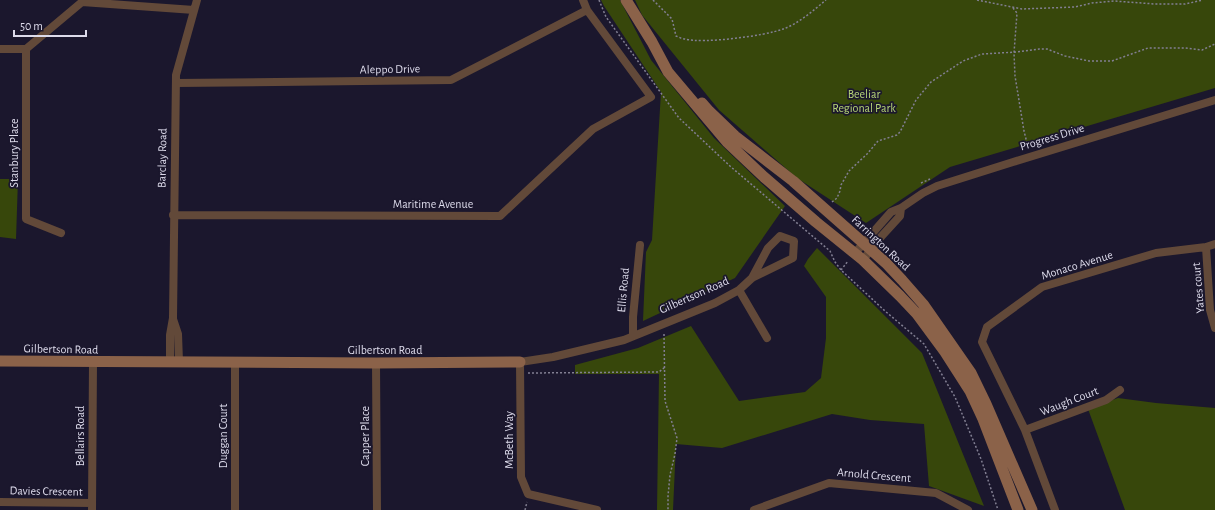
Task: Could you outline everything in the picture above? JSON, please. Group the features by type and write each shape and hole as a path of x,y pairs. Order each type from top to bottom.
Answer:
{"main road":[{"name":"Farrington Road","path":"626,0 652,42 668,72 727,142 764,177 859,257 917,314 946,352 970,391 983,419 1018,510"},
{"name":"Farrington Road","path":"652,42 709,111 735,136 826,209 902,280 923,304 971,373 1032,510"},
{"name":"Gilbertson Road","path":"0,361 376,363 520,362"}],"street":[{"name":"Barclay Road","path":"174,362 170,335 173,318 173,215 176,75 197,0"},
{"path":"583,0 587,10"},
{"path":"0,49 26,49 82,1 194,10"},
{"name":"Aleppo Drive","path":"176,83 451,80 587,10"},
{"name":"Maritime Avenue","path":"173,215 500,216 593,129 651,97 587,10"},
{"name":"Stanbury Place","path":"26,49 26,219 61,233"},
{"name":"Progress Drive","path":"859,257 891,212 901,208 924,192 937,186 1215,100"},
{"name":"Gilbertson Road","path":"520,362 553,357 624,340 715,303 739,290 752,278 793,258 794,241 780,236 768,248 752,278"},
{"name":"Monaco Avenue","path":"1055,510 1025,430 982,342 987,327 1042,287 1156,253 1206,247 1215,244"},
{"name":"Ellis Road","path":"633,336 633,317 640,245"},
{"name":"Yates court","path":"1206,247 1210,310 1215,328"},
{"path":"739,290 767,338"},
{"name":"Bellairs Road","path":"92,507 93,362"},
{"name":"Duggan Court","path":"235,362 235,510"},
{"name":"McBeth Way","path":"520,362 521,477 528,494 596,510"},
{"name":"Capper Place","path":"376,363 377,510"},
{"name":"Waugh Court","path":"1025,430 1106,400 1120,390"},
{"name":"Arnold Crescent","path":"754,510 829,483 936,493 968,510"},
{"name":"Davies Crescent","path":"0,502 92,507"}],"path":[{"path":"599,0 606,17 679,118 731,167 830,251 841,270 885,311 924,344 955,397 982,459 998,510"},
{"path":"652,0 672,19 676,36 684,39 707,40 762,34 783,29 807,15 826,0"},
{"path":"978,0 1022,9 1075,7 1114,1 1155,4 1185,4 1203,0"},
{"path":"1013,8 1017,13 1014,53 1015,76 1028,147 1022,149"},
{"path":"826,209 837,198 841,184 849,171 878,141 897,135 916,100 931,82 963,61 982,54 1014,53 1039,48 1047,49 1065,56 1089,61 1112,61 1148,48 1185,48 1202,50 1215,44"},
{"path":"920,184 925,180 933,178"},
{"path":"661,325 663,332 665,367 665,401 677,438 670,475 668,510"},
{"path":"520,362 528,373 659,372 665,367"}],"green space":[{"path":"601,0 620,0 651,60 714,138 785,206 735,278 643,321 646,252 652,240 661,92"},
{"name":"Beeliar Regional Park","path":"635,0 1215,0 1215,88 950,167 866,223 797,178 719,110 642,15"},
{"path":"0,179 18,179 16,239 0,237"},
{"path":"817,248 922,353 984,506 929,486 924,424 870,420 832,414 722,448 676,444 673,510 657,510 659,374 575,374 575,365 638,348 691,326 739,401 805,392 821,378 826,338 826,297 804,266"},
{"path":"1118,398 1215,408 1215,510 1125,510 1088,409"}]}
